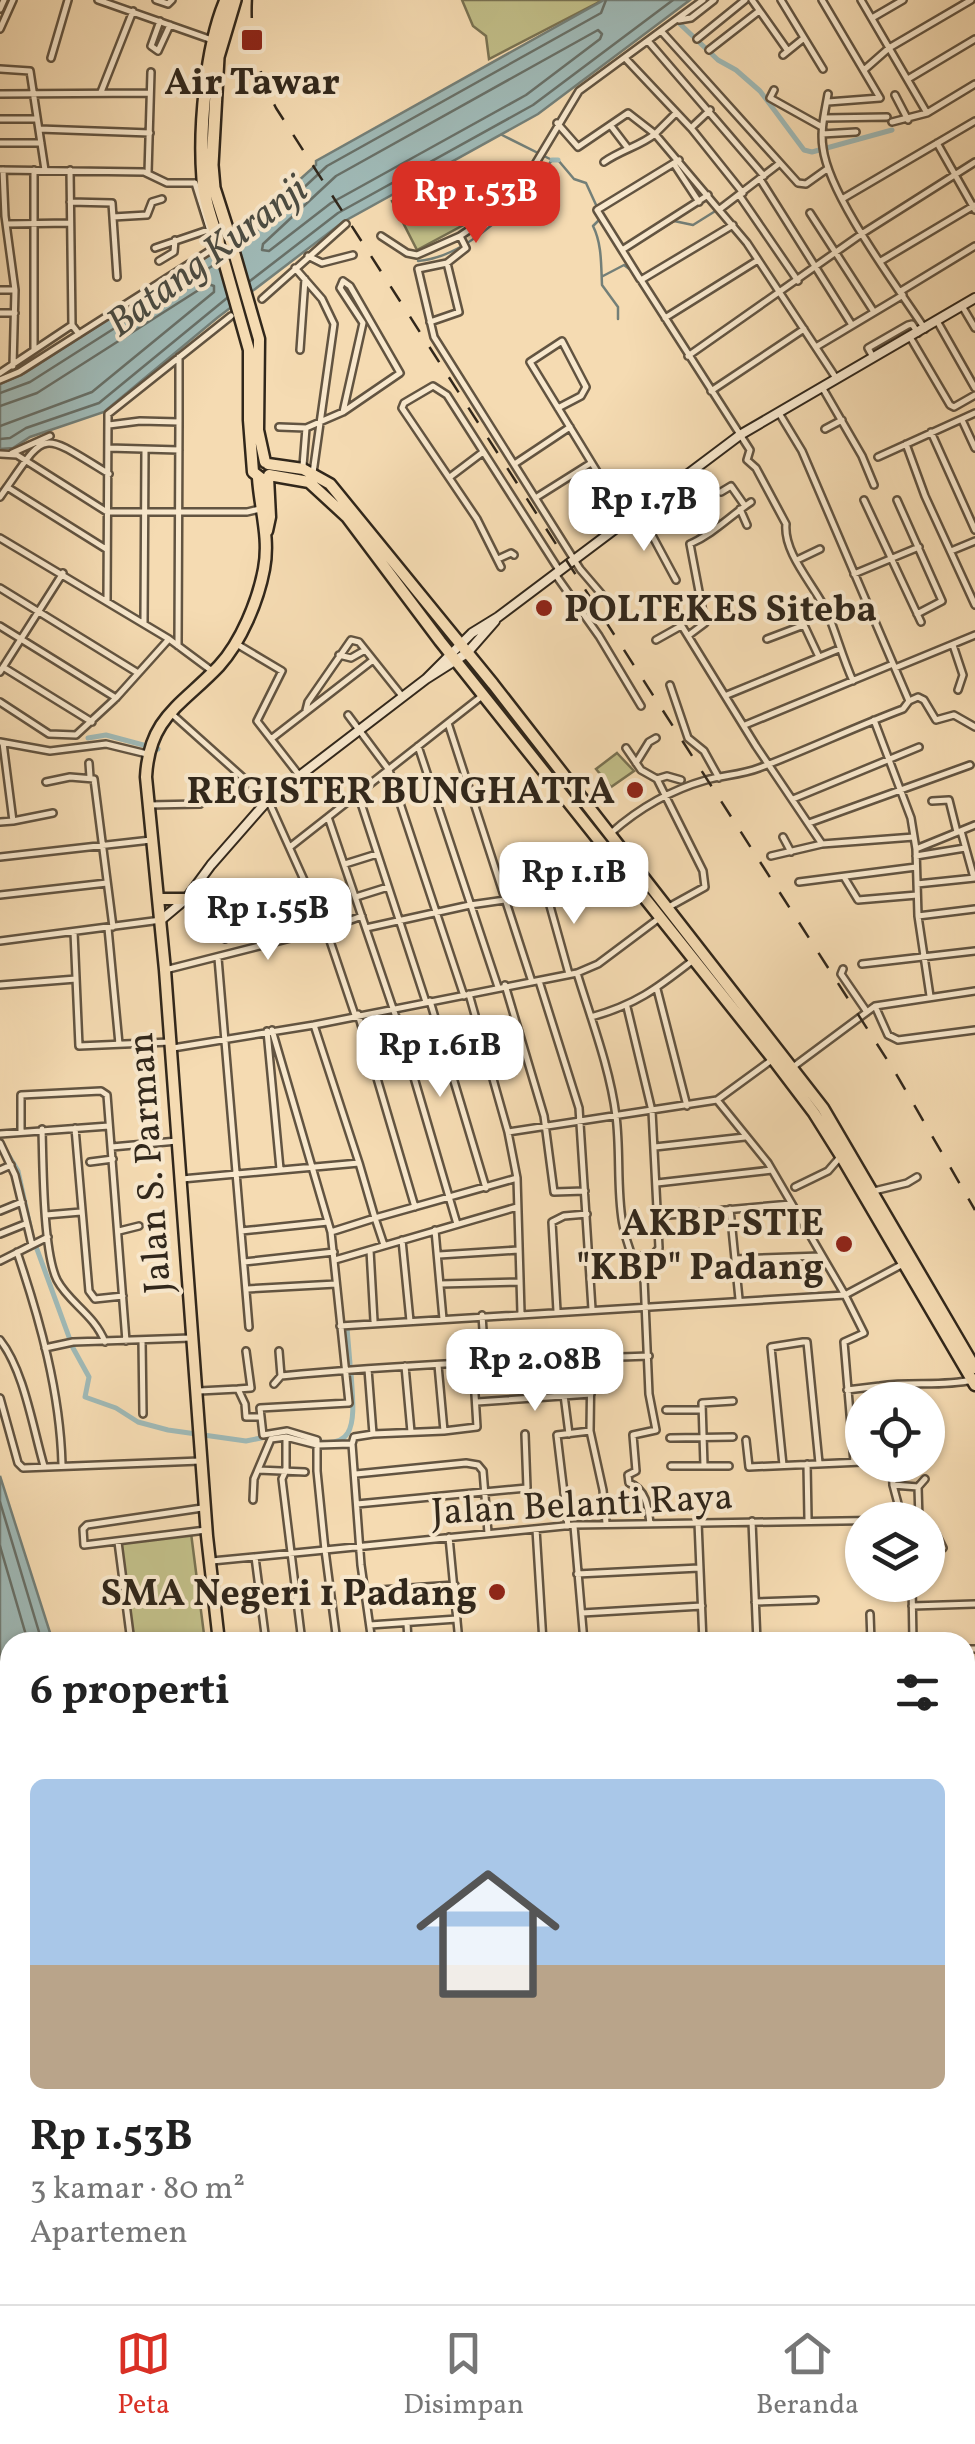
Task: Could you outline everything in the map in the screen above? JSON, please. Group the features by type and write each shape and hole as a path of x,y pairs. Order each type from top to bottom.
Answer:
{"highway":[{"path":"224,238 199,181 212,40 226,0"},
{"path":"224,238 212,165 218,57 236,0"}],"main road":[{"path":"148,749 170,712 234,643 263,575 270,517 264,470 249,430 249,350 224,238"},
{"path":"160,920 186,898 268,800 576,558 740,435 975,298"},
{"path":"264,470 308,471 330,484 459,652 484,694 823,1108 947,1331"},
{"path":"264,470 260,509 266,532"},
{"path":"264,470 309,482 341,510 570,785 606,839"},
{"name":"Jalan S. Parman","path":"148,749 149,804 165,970 200,1461 217,1632"},
{"path":"158,899 186,898"},
{"path":"683,937 694,960 814,1113 974,1378"}],"street":[{"path":"0,9 4,0"},
{"path":"0,30 14,0"},
{"path":"50,58 68,0"},
{"path":"98,0 212,40"},
{"path":"156,0 168,4 172,0"},
{"path":"381,236 417,255 460,236 522,186 579,91 703,0"},
{"path":"678,20 691,18 714,0"},
{"path":"697,39 748,0 785,53 804,38"},
{"path":"782,0 823,69"},
{"path":"832,0 823,2 880,98 827,98 822,130 827,169 902,293 950,406 955,406 975,391 937,321"},
{"path":"861,0 927,113"},
{"path":"872,18 903,0"},
{"path":"864,70 890,48 973,2"},
{"path":"100,94 133,11"},
{"path":"709,50 759,11"},
{"path":"160,21 151,46 158,52 170,25"},
{"path":"662,32 801,185 827,169"},
{"path":"908,79 975,40"},
{"path":"648,41 710,110 762,177 852,326"},
{"path":"625,58 691,128 741,194 798,281"},
{"path":"0,69 30,71 46,170"},
{"path":"148,173 151,72"},
{"path":"824,118 908,120 975,84"},
{"path":"774,90 770,98 822,130 856,132"},
{"path":"0,94 150,94"},
{"path":"895,95 908,120"},
{"path":"691,128 710,110"},
{"path":"557,123 578,147 628,113 655,134 758,260 836,378"},
{"path":"604,162 627,147 642,144 676,113"},
{"path":"0,119 38,119"},
{"path":"842,199 975,121"},
{"path":"610,126 627,147"},
{"path":"40,129 150,133"},
{"path":"881,261 974,207 937,142"},
{"path":"0,143 42,143"},
{"path":"677,162 698,202"},
{"path":"677,162 597,210 750,452 747,460 756,468 786,524 800,570 812,583 828,616 853,680"},
{"path":"688,356 864,233 975,162"},
{"path":"720,209 780,163"},
{"path":"0,376 19,372 211,250 199,181 168,182 148,173 2,170 14,290 13,366"},
{"path":"34,170 34,349"},
{"path":"70,170 72,325 79,334"},
{"path":"622,250 708,195"},
{"path":"113,217 147,215 153,201 162,199"},
{"path":"70,202 110,202 116,277"},
{"path":"810,213 874,312"},
{"path":"4,219 70,223"},
{"path":"262,299 346,224"},
{"path":"641,280 732,225"},
{"path":"155,248 208,230"},
{"path":"460,236 466,246 447,263 418,269 434,337 580,569 604,597"},
{"path":"0,240 8,240"},
{"path":"159,261 174,252 175,240"},
{"path":"816,346 975,246"},
{"path":"399,258 400,248"},
{"path":"308,256 322,263 353,255"},
{"path":"665,318 758,260"},
{"path":"430,322 459,311 447,263"},
{"path":"0,264 12,265"},
{"path":"295,268 322,299 334,326 308,471"},
{"path":"300,350 305,279"},
{"path":"279,427 306,428 319,424 343,412 400,374 399,367 366,321 340,288 342,281 350,284 366,321 343,412"},
{"path":"0,290 14,290"},
{"path":"962,306 975,328"},
{"path":"107,601 108,414 240,311"},
{"path":"0,314 15,314"},
{"path":"0,376 72,325"},
{"path":"710,390 804,329"},
{"path":"558,408 580,396 586,387 562,341 530,360 558,408 626,520"},
{"path":"178,646 179,356"},
{"path":"501,567 450,476 403,410 404,404 432,386 447,395 641,706"},
{"path":"822,388 874,485"},
{"path":"779,412 802,451 909,701"},
{"path":"878,457 975,413"},
{"path":"109,425 140,420 180,422"},
{"path":"825,429 842,420"},
{"path":"962,420 975,448"},
{"path":"516,463 570,427"},
{"path":"306,428 308,471"},
{"path":"932,432 972,514 975,530"},
{"path":"0,454 12,453 50,436"},
{"path":"0,497 36,447 56,442 108,474"},
{"path":"906,444 975,605"},
{"path":"108,448 179,450"},
{"path":"144,624 146,450"},
{"path":"450,476 483,452"},
{"path":"12,453 107,512 260,509"},
{"path":"537,497 592,464"},
{"path":"722,492 732,486 745,506 748,525"},
{"path":"7,487 106,549"},
{"path":"592,509 611,495"},
{"path":"864,500 921,622"},
{"path":"897,500 942,601 918,614"},
{"path":"688,635 705,624 690,544 709,536 718,524 745,506"},
{"path":"639,511 676,580"},
{"path":"0,538 169,639 212,671"},
{"path":"951,551 975,541"},
{"path":"854,574 919,546"},
{"path":"798,560 820,549"},
{"path":"498,559 514,555"},
{"path":"63,573 2,665 92,722"},
{"path":"0,588 138,673"},
{"path":"667,602 822,844"},
{"path":"767,639 804,625 819,657"},
{"path":"0,626 116,698"},
{"path":"656,640 682,626"},
{"path":"745,726 853,680 975,635"},
{"path":"0,702 49,734 76,735 169,639"},
{"path":"306,710 351,640 357,641 402,696"},
{"path":"234,643 283,672 257,718 300,776"},
{"path":"953,645 963,675 958,690"},
{"path":"727,696 839,649"},
{"path":"339,655 350,658 365,650"},
{"path":"272,740 373,660"},
{"path":"670,685 688,738 704,750 719,778"},
{"path":"289,848 484,694"},
{"path":"366,928 532,896 666,796 769,764 903,708 909,701 921,698 936,720 954,715 975,728"},
{"path":"170,712 268,800 326,929 357,1014 414,1207"},
{"path":"348,714 389,770 508,1132 517,1178 521,1312"},
{"path":"874,720 902,789 914,838 918,916 930,996"},
{"path":"448,722 580,1119 592,1309"},
{"path":"49,734 50,749"},
{"path":"636,763 656,738"},
{"path":"13,821 1,743 50,749 102,744 148,749"},
{"path":"418,746 546,1125 554,1192 585,1191"},
{"path":"626,748 644,773 657,779 671,776 681,780"},
{"path":"793,800 919,748"},
{"path":"89,763 90,777"},
{"path":"809,823 970,764"},
{"path":"46,782 90,777 95,780 119,1044"},
{"path":"74,932 79,1046 170,1046 227,1039 577,972 598,964 664,912 705,886 698,858 657,779"},
{"path":"358,794 486,1188"},
{"path":"918,884 974,878 949,800 932,800"},
{"path":"149,804 200,804"},
{"path":"0,822 54,813"},
{"path":"328,817 392,1008 457,1224"},
{"path":"916,852 975,825"},
{"path":"783,837 792,852"},
{"path":"770,856 822,844 914,838"},
{"path":"0,857 152,840"},
{"path":"916,852 965,848"},
{"path":"345,864 377,854"},
{"path":"798,882 916,867"},
{"path":"844,877 858,900 917,894"},
{"path":"0,895 107,882"},
{"path":"196,885 225,940"},
{"path":"356,897 388,887"},
{"path":"545,888 568,974"},
{"path":"918,916 975,909"},
{"path":"165,970 326,929 362,916"},
{"path":"0,941 160,920"},
{"path":"862,964 975,951"},
{"path":"218,958 250,1327"},
{"path":"591,1016 627,1008 694,960"},
{"path":"844,969 841,974 867,1012"},
{"path":"577,972 616,1114 620,1223 632,1258 643,1275"},
{"path":"0,986 76,979"},
{"path":"657,990 687,1106"},
{"path":"791,1068 875,1006 975,990"},
{"path":"875,1006 888,1035 898,1040 975,1030"},
{"path":"627,1008 652,1111 659,1252 632,1258"},
{"path":"314,1025 384,1246"},
{"path":"270,1031 332,1232 348,1405 262,1407 259,1417 262,1434 287,1431 317,1443"},
{"path":"270,1031 280,1170"},
{"path":"508,1132 717,1100 772,1059"},
{"path":"21,1130 22,1095 104,1092 107,1096 126,1342"},
{"path":"717,1100 772,1170 864,1332 844,1342 846,1382"},
{"path":"0,1133 109,1126"},
{"path":"75,1128 90,1296"},
{"path":"42,1129 46,1216 55,1276 94,1321 105,1342"},
{"path":"655,1148 745,1137"},
{"path":"112,1146 177,1141"},
{"path":"0,1143 11,1165 35,1244"},
{"path":"795,1187 828,1172 841,1156"},
{"path":"90,1162 113,1159"},
{"path":"179,1180 359,1163"},
{"path":"0,1170 11,1165"},
{"path":"657,1183 772,1170"},
{"path":"871,1192 917,1177"},
{"path":"332,1232 517,1178"},
{"path":"0,1211 22,1202"},
{"path":"658,1216 792,1204"},
{"path":"244,1262 370,1250 517,1206"},
{"path":"730,1209 738,1299"},
{"path":"46,1216 81,1212"},
{"path":"558,1311 552,1222 564,1216 587,1214"},
{"path":"241,1232 329,1222"},
{"path":"0,1234 26,1223"},
{"path":"120,1231 139,1226"},
{"path":"435,1230 443,1319"},
{"path":"0,1261 48,1238"},
{"path":"402,1240 410,1321"},
{"path":"370,1250 374,1322"},
{"path":"439,1255 518,1250"},
{"path":"16,1252 46,1348 61,1426 62,1464"},
{"path":"643,1256 649,1394 656,1430 634,1434 636,1471 628,1475 629,1482 647,1500 650,1524"},
{"path":"735,1259 821,1256"},
{"path":"340,1326 738,1299 812,1299 845,1294 903,1264"},
{"path":"440,1284 520,1282"},
{"path":"246,1289 336,1284"},
{"path":"74,1299 123,1296"},
{"path":"482,1315 486,1362"},
{"path":"46,1348 73,1342 191,1338"},
{"path":"0,1340 22,1390 44,1466"},
{"path":"142,1340 143,1414"},
{"path":"783,1465 771,1347 803,1342 807,1342 819,1464"},
{"path":"196,1391 251,1388 246,1351"},
{"path":"279,1351 281,1376"},
{"path":"274,1384 281,1376 404,1366 649,1356"},
{"path":"590,1358 590,1431 606,1524"},
{"path":"371,1632 360,1546 354,1437 477,1427 473,1362"},
{"path":"438,1364 444,1431"},
{"path":"404,1366 411,1432"},
{"path":"368,1369 373,1434"},
{"path":"945,1385 974,1378"},
{"path":"238,1389 246,1417 259,1417"},
{"path":"477,1402 591,1394"},
{"path":"564,1395 569,1434"},
{"path":"0,1398 18,1464 24,1468 200,1461"},
{"path":"704,1466 704,1402 734,1401"},
{"path":"666,1410 702,1410"},
{"path":"583,1632 557,1436 590,1431"},
{"path":"357,1504 528,1486 525,1434"},
{"path":"252,1500 267,1442 286,1437 352,1444"},
{"path":"286,1437 286,1470 282,1479 301,1632"},
{"path":"670,1438 733,1437"},
{"path":"746,1440 743,1465 845,1463"},
{"path":"317,1443 336,1632"},
{"path":"356,1474 472,1464 482,1468 488,1533"},
{"path":"807,1464 808,1520"},
{"path":"672,1466 728,1466"},
{"path":"258,1470 305,1472"},
{"path":"918,1502 918,1487 922,1482"},
{"path":"898,1502 894,1484 918,1487"},
{"path":"204,1507 96,1522 84,1527 84,1545 210,1533"},
{"name":"Jalan Belanti Raya","path":"209,1561 571,1526 845,1520"},
{"path":"752,1521 757,1632"},
{"path":"698,1522 703,1632"},
{"path":"536,1529 542,1632"},
{"path":"449,1537 459,1632"},
{"path":"118,1542 130,1632"},
{"path":"255,1557 265,1632"},
{"path":"577,1574 699,1568"},
{"path":"365,1592 455,1585"},
{"path":"756,1602 814,1600"},
{"path":"912,1602 913,1632"},
{"path":"912,1606 975,1604"},
{"path":"582,1614 702,1606"},
{"path":"870,1614 871,1632"},
{"path":"370,1625 457,1619"},
{"path":"407,1622 408,1632"}],"shaded area":[{"path":"462,0 603,0 489,59 486,36 473,26"},
{"path":"456,169 482,215 417,250 392,201"},
{"path":"617,753 634,771 611,787 596,769"},
{"path":"191,1533 204,1632 131,1632 118,1543"}],"water":[{"path":"604,0 690,0 538,114 343,222 217,318 104,412 30,437 13,448 0,449 0,384 25,373 236,237 316,161"},
{"path":"0,1476 50,1632 0,1632"}],"waterway":[{"path":"680,24 718,60 760,91 804,150 812,152 892,130"},
{"path":"418,261 457,249 494,224 552,160 502,135"},
{"path":"552,160 558,160"},
{"path":"558,160 574,179 586,183 597,207"},
{"path":"653,234 674,221 693,225 717,210"},
{"path":"599,220 593,226 600,247 602,285 618,307 618,319"},
{"path":"603,276 624,265 632,271"},
{"path":"88,738 106,735 158,749"},
{"path":"0,1141 18,1171 31,1231"},
{"path":"34,1241 73,1348 89,1377 85,1397 116,1408 138,1422 168,1430 246,1441 276,1435"},
{"path":"350,1364 347,1328 351,1325"},
{"path":"297,1436 318,1442 343,1438 352,1419 351,1373"}],"railway":[{"path":"252,0 256,55 276,108 895,1072 975,1210"}],"place":[{"name":"Air Tawar","path":"252,40"},
{"name":"POLTEKES Siteba","path":"544,608"},
{"name":"REGISTER BUNGHATTA","path":"635,790"},
{"name":"AKBP-STIE \"KBP\" Padang","path":"844,1244"},
{"name":"SMA Negeri 1 Padang","path":"497,1592"}],"water label":[{"name":"Batang Kuranji","path":"206,255"}]}
